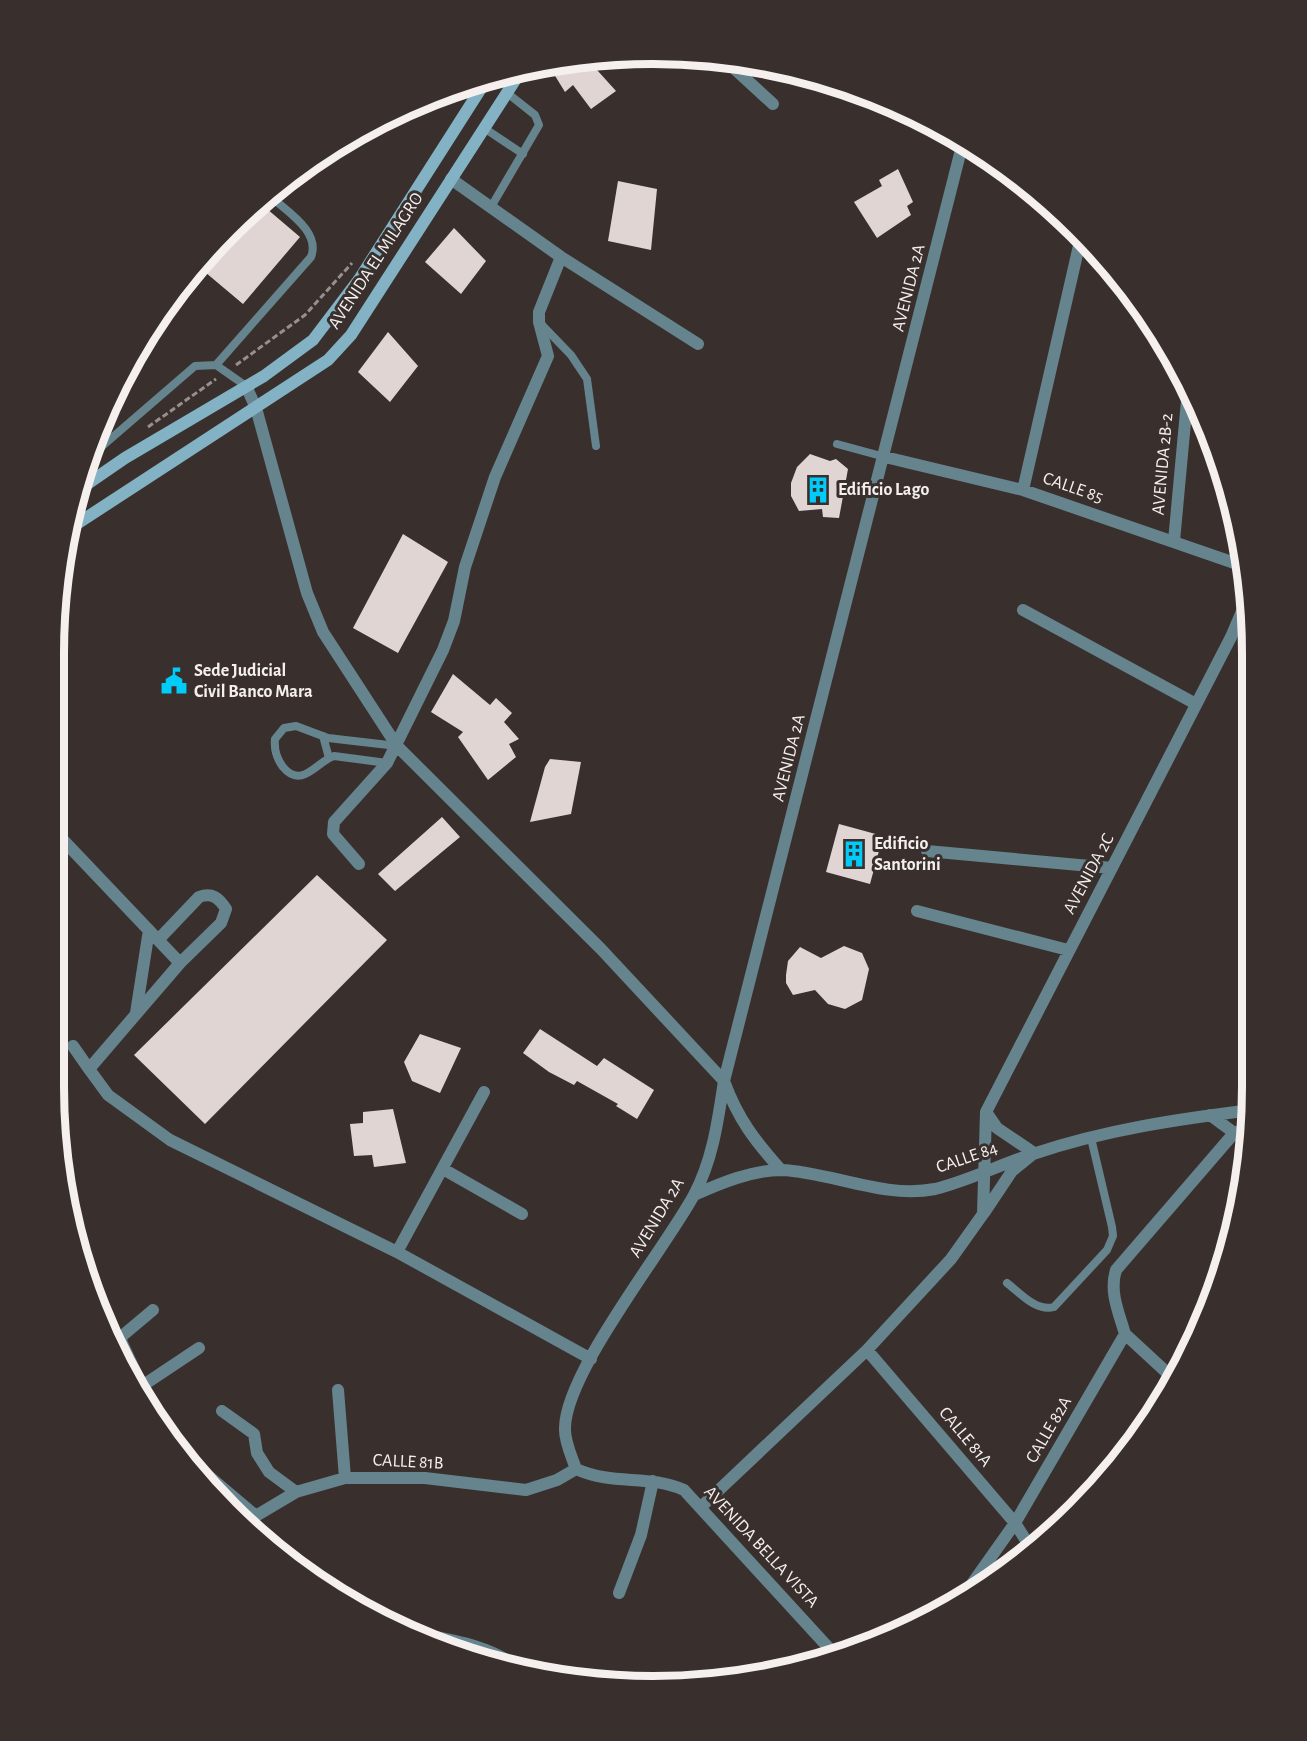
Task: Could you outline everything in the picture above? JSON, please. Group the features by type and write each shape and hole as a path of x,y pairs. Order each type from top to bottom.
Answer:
{"main road":[{"name":"AVENIDA EL MILAGRO","path":"80,522 328,360 351,335 514,82"},
{"name":"AVENIDA EL MILAGRO","path":"93,474 246,386 313,340 360,278 479,92"}],"street":[{"path":"737,71 773,105"},
{"name":"AVENIDA 2A","path":"576,1469 564,1430 569,1405 591,1359 694,1194 716,1137 724,1081 885,457 961,151"},
{"path":"451,179 561,257 698,344"},
{"path":"1023,490 1079,247"},
{"path":"359,864 333,834 334,822 387,764 447,641 454,621 465,567 495,477 546,363 548,348 539,322 544,299 561,257"},
{"path":"246,386 256,408 307,593 323,632 397,746 601,949 724,1081 734,1108 747,1131 781,1170"},
{"name":"AVENIDA 2B-2","path":"1174,542 1187,403"},
{"name":"CALLE 85","path":"885,457 1023,490 1235,563"},
{"path":"1023,610 1196,704"},
{"name":"AVENIDA 2C","path":"983,1214 986,1112 1196,704 1241,612"},
{"path":"64,841 180,963"},
{"path":"927,851 1112,868"},
{"path":"89,1069 180,963 221,923 226,909 215,896 206,894 199,897 158,940"},
{"path":"917,911 1068,950"},
{"path":"135,1015 149,930"},
{"path":"73,1046 108,1095 170,1140 397,1252 591,1359"},
{"path":"397,1252 484,1092"},
{"name":"CALLE 84","path":"694,1194 724,1182 781,1170 868,1186 914,1191 935,1189 1034,1153 1091,1138 1210,1115 1241,1111"},
{"path":"702,1506 867,1350 951,1259 1012,1172 1034,1153 997,1128 986,1112"},
{"path":"1210,1115 1240,1137"},
{"path":"1169,1373 1125,1334 1113,1296 1112,1282 1116,1270 1234,1132"},
{"path":"443,1169 522,1214"},
{"path":"121,1340 122,1336 153,1310"},
{"name":"CALLE 82A","path":"973,1582 1015,1523 1125,1334"},
{"path":"144,1384 199,1348"},
{"name":"CALLE 81A","path":"867,1350 1015,1523 1027,1542"},
{"path":"338,1390 345,1478"},
{"path":"222,1411 254,1434 257,1453 269,1472 296,1492"},
{"name":"AVENIDA BELLA VISTA","path":"576,1469 612,1480 653,1481 667,1483 684,1490 702,1506 829,1649"},
{"name":"CALLE 81B","path":"252,1518 296,1492 345,1478 425,1478 526,1490 557,1480 576,1469"},
{"path":"619,1593 641,1534 653,1481"},
{"path":"219,1485 256,1516"},
{"path":"452,1641 469,1644 487,1652"}],"lane":[{"path":"491,207 538,126 535,115 507,93"},
{"path":"484,129 523,154"},
{"path":"216,365 311,257 313,251 308,230 276,202"},
{"path":"539,322 571,355 587,379 596,446"},
{"path":"103,446 195,366 216,365 246,386"},
{"path":"837,444 885,457"},
{"path":"387,764 329,758 302,776 288,772 277,756 275,739 284,728 296,726 323,736 397,746"},
{"path":"323,736 329,758"},
{"path":"1007,1283 1035,1305 1049,1309 1054,1307 1107,1250 1113,1236 1112,1227 1091,1138"}],"path":[{"path":"141,432 305,315 353,262"}],"building":[{"path":"595,68 616,91 591,109 573,85 565,92 554,74"},
{"path":"898,169 913,202 907,206 911,215 877,238 854,202 882,186 879,180"},
{"path":"618,181 657,189 651,250 608,241"},
{"path":"267,209 300,237 243,304 205,272 237,237"},
{"path":"454,228 486,261 461,294 425,262"},
{"path":"388,332 418,366 390,402 358,372"},
{"name":"Edificio Lago","path":"810,454 830,461 836,459 848,469 839,518 823,517 822,509 799,511 791,496 791,483 797,467"},
{"path":"403,534 448,562 398,653 353,628"},
{"path":"453,674 490,705 496,698 512,713 504,722 519,739 509,744 516,757 488,780 458,737 463,732 431,712"},
{"path":"550,759 581,762 571,814 530,822 545,767"},
{"path":"442,817 460,837 395,891 378,874"},
{"name":"Edificio Santorini","path":"839,824 883,836 870,884 826,872"},
{"path":"317,875 387,940 205,1124 134,1055"},
{"path":"844,946 862,953 869,969 862,1000 845,1009 828,1004 815,990 793,995 786,983 788,961 800,947 821,958"},
{"path":"540,1029 597,1066 604,1058 654,1090 637,1119 616,1106 618,1104 577,1081 574,1085 549,1072 523,1053"},
{"path":"420,1034 461,1048 440,1093 412,1081 404,1062"},
{"path":"393,1109 406,1163 374,1167 372,1155 354,1156 350,1124 363,1123 363,1112"}],"place":[{"name":"Edificio Lago","path":"818,490"},
{"name":"Sede Judicial Civil Banco Mara","path":"174,681"},
{"name":"Edificio Santorini","path":"854,854"}]}
